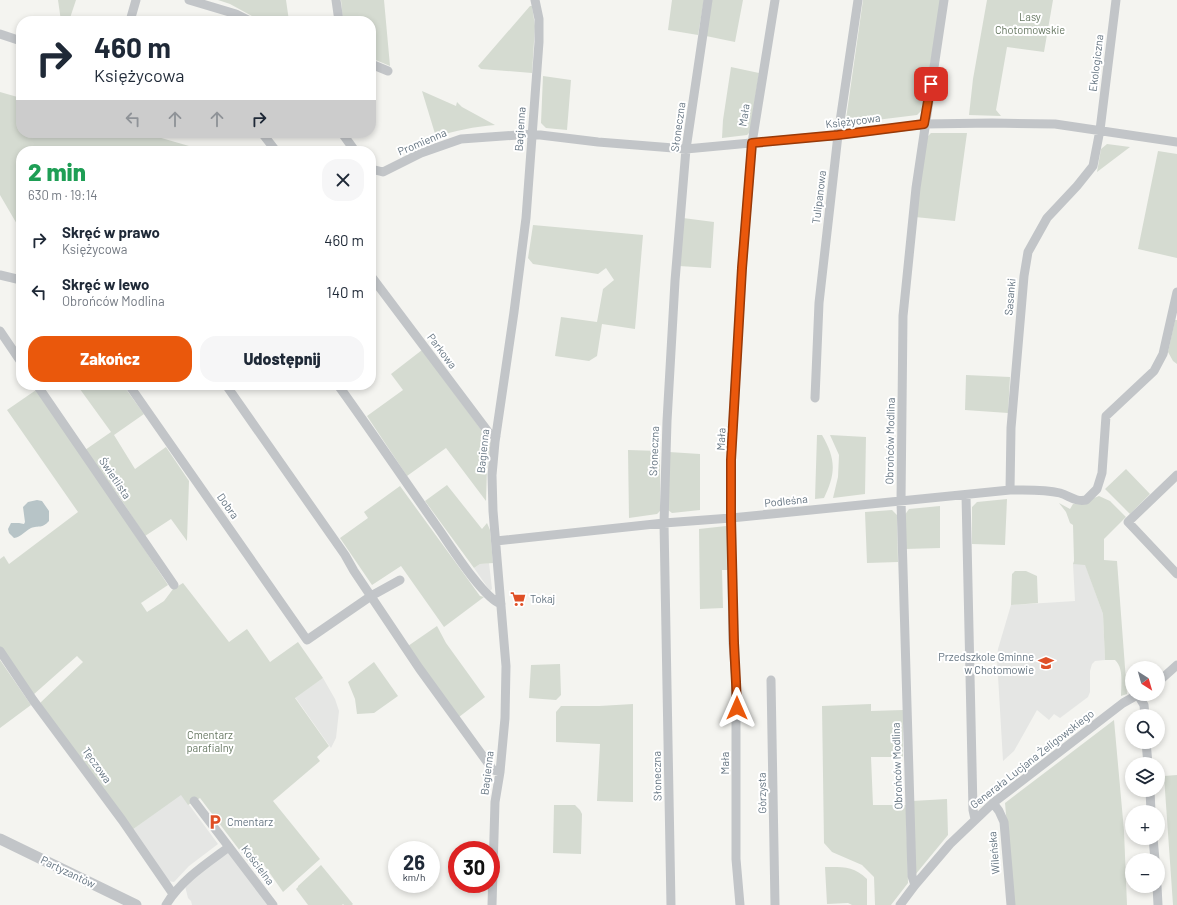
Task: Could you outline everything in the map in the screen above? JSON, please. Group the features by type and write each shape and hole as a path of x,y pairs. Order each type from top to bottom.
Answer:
{"street":[{"path":"131,16 136,0"},
{"path":"189,0 240,16"},
{"path":"336,0 338,16"},
{"name":"Bagienna","path":"492,905 495,802 500,772 506,691 506,666 492,475 526,218 539,19 535,0"},
{"name":"Słoneczna","path":"671,905 664,523 667,421 674,281 686,149 708,0"},
{"name":"Mała","path":"740,905 736,859 736,682 731,518 731,460 740,300 752,143 775,0"},
{"name":"Tulipanowa","path":"815,398 819,303 838,135 858,0"},
{"name":"Obrońców Modlina","path":"915,885 912,876 901,501 903,316 924,124 944,0"},
{"name":"Ekologiczna","path":"1100,130 1116,0"},
{"path":"0,34 16,39"},
{"path":"376,66 388,71"},
{"name":"Księżycowa","path":"532,134 598,142 686,149 838,135 924,124 992,123 1055,124 1177,142"},
{"name":"Sasanki","path":"1010,490 1011,428 1024,276 1028,252 1047,218 1077,186 1093,166 1100,130"},
{"name":"Promienna","path":"376,171 383,172 421,153 461,139 532,134"},
{"path":"266,138 272,146"},
{"path":"0,275 16,279"},
{"name":"Parkowa","path":"376,283 489,433 496,436"},
{"name":"Podleśna","path":"496,541 664,523 731,518 1010,490 1035,490 1061,494 1076,501 1086,500 1097,489 1102,474 1106,416 1154,371 1161,360 1177,292"},
{"path":"0,331 16,355"},
{"name":"Świetlista","path":"40,390 174,585"},
{"name":"Dobra","path":"133,390 307,640 370,596"},
{"path":"230,390 345,555 370,596 419,668 493,770 500,772"},
{"path":"341,390 456,554 489,597 501,604"},
{"path":"1177,475 1128,522 1177,574"},
{"path":"966,495 972,810 975,819"},
{"path":"370,596 400,580"},
{"name":"Tęczowa","path":"0,651 122,820 173,894"},
{"path":"1165,676 1177,665"},
{"name":"Górzysta","path":"771,680 775,905"},
{"name":"Generała Lucjana Żeligowskiego","path":"900,905 950,844 975,819 993,803 1127,701"},
{"name":"Kościelna","path":"194,802 273,905"},
{"name":"Wileńska","path":"993,803 1004,822 1011,905"},
{"name":"Partyzantów","path":"0,839 136,905"},
{"path":"166,905 173,894 191,876 229,846"},
{"path":"1157,893 1158,905"}],"shaded area":[{"path":"37,500 42,501 49,511 49,521 44,525 31,528 14,538 9,533 8,529 11,523 24,524 23,507 28,502"},
{"path":"489,563 492,589 490,591 474,568 480,564"},
{"name":"Przedszkole Gminne w Chotomowie","path":"1073,564 1085,564 1103,614 1105,660 1095,661 1092,664 1090,671 1090,692 1088,697 1060,718 1054,714 1049,720 1037,710 1014,751 1003,761 997,659 998,649 1011,605 1075,601"},
{"path":"323,678 335,699 339,711 336,738 331,748 295,697"},
{"path":"181,794 218,844 189,866 174,882 168,881 132,830"},
{"path":"225,853 229,853 269,905 192,905 188,898 185,886"}],"green space":[{"path":"58,0 76,0 71,16 60,16"},
{"path":"218,0 286,0 288,16 252,16 230,4"},
{"path":"341,0 384,0 390,66 376,60 376,16 343,16"},
{"path":"672,0 704,0 698,35 668,30"},
{"path":"711,0 743,0 735,42 706,36"},
{"path":"863,0 941,0 923,109 917,115 852,123 846,119"},
{"name":"Lasy Chotomowskie","path":"987,0 1053,0 1044,52 1007,47 996,110 1001,116 969,115 973,79"},
{"path":"530,6 532,6 535,26 532,73 481,69 478,66"},
{"path":"731,67 759,73 750,132 747,135 722,138 723,120"},
{"path":"543,76 571,80 567,130 546,128 541,123"},
{"path":"422,91 456,106 457,102 462,107 495,125 465,129 436,137"},
{"path":"0,92 16,97 16,138 161,138 189,146 16,146 16,222 0,195"},
{"path":"931,133 967,133 955,221 915,217 925,139"},
{"path":"1107,144 1130,147 1097,172 1101,149"},
{"path":"1158,151 1177,154 1177,258 1138,249"},
{"path":"683,218 714,222 711,268 679,266"},
{"path":"533,225 643,235 635,329 602,324 597,356 589,361 555,356 561,317 597,322 603,289 614,280 606,268 598,274 533,264 528,258"},
{"path":"1175,320 1177,320 1177,364 1173,361 1168,352"},
{"path":"422,350 491,443 487,469 486,501 446,448 407,476 367,416 403,390 391,374"},
{"path":"966,375 1010,377 1008,413 965,410"},
{"name":"Cmentarz parafialny","path":"36,390 106,491 168,585 141,603 147,612 164,601 173,589 183,583 229,642 247,629 270,662 298,642 323,678 295,698 329,746 317,757 320,761 273,801 320,859 283,892 262,862 250,864 200,798 188,805 181,795 132,830 40,703 83,662 77,656 33,695 0,648 0,559 4,556 9,564 78,512 7,410"},
{"path":"81,390 127,390 144,414 114,435 135,469 166,447 189,481 187,541 171,519 145,536 120,498 85,450 111,432"},
{"path":"817,435 822,435 827,444 833,466 831,481 824,498 815,499"},
{"path":"830,435 866,437 865,494 833,498 838,477 839,455"},
{"path":"628,450 660,451 660,511 657,514 629,518"},
{"path":"669,452 700,454 700,510 672,513 668,510"},
{"path":"1126,469 1150,494 1130,514 1105,489"},
{"path":"447,485 482,529 487,523 490,530 493,563 480,564 474,568 425,501"},
{"path":"400,486 480,596 484,597 444,627 401,566 372,585 340,538 368,518 364,512"},
{"path":"1099,496 1110,501 1126,517 1104,539 1104,560 1117,561 1125,667 1125,695 1121,696 1120,667 1115,660 1105,660 1103,614 1085,565 1073,564 1073,525 1070,523 1066,512 1059,503 1070,509 1073,504 1081,503"},
{"path":"1007,499 1005,545 972,544 972,507 977,502"},
{"path":"940,506 940,548 905,549 904,516 909,509"},
{"path":"892,510 897,515 898,562 867,563 865,512"},
{"path":"726,526 729,528 729,570 722,570 723,608 700,609 699,529"},
{"path":"1015,571 1026,571 1037,576 1038,603 1011,605 1012,574"},
{"path":"437,626 446,643 485,697 459,717 408,646"},
{"path":"0,660 31,705 0,728"},
{"path":"374,662 398,696 374,713 357,714 355,699 348,682"},
{"path":"560,664 561,695 556,700 529,698 531,665"},
{"path":"633,704 633,802 597,801 600,744 556,742 556,712 561,706"},
{"path":"871,704 871,711 903,710 903,757 871,757 873,805 906,805 908,883 891,905 875,905 874,877 862,865 832,852 824,843 822,706"},
{"path":"1114,720 1124,831 1125,893 1127,893 1127,905 1014,905 1005,803"},
{"path":"1177,775 1177,905 1173,905 1165,776"},
{"path":"947,799 948,835 915,875 912,801"},
{"path":"554,805 575,805 580,810 582,814 581,854 553,853"},
{"path":"321,865 353,904 352,905 308,905 296,889"},
{"path":"825,867 843,867 853,869 867,879 867,905 852,905 848,903 827,904"}],"place":[{"name":"Tokaj","path":"518,599"},
{"name":"Przedszkole Gminne w Chotomowie","path":"1046,663"},
{"name":"Cmentarz","path":"215,822"}],"route":[{"path":"737,708 734,664 731,460 742,268 752,143 838,135 924,124 931,84"}]}
